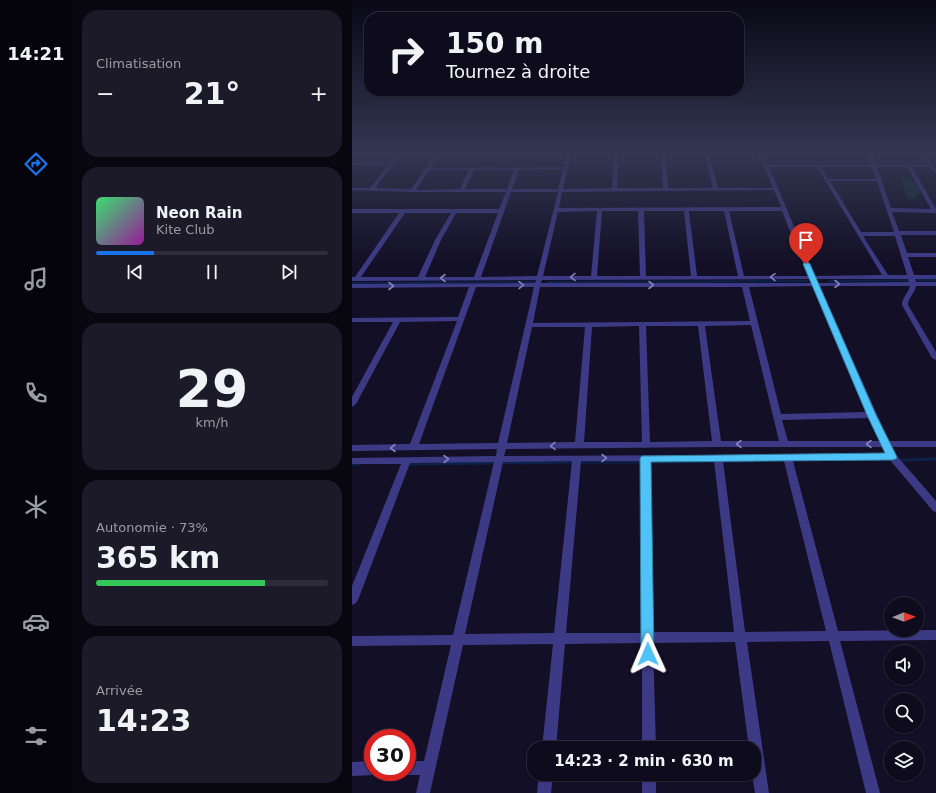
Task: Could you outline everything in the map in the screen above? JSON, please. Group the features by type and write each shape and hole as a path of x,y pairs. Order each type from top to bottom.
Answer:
{"street":[{"path":"372,189 412,191 716,189"},
{"path":"776,189 813,281 892,457 936,508"},
{"path":"833,189 886,277"},
{"path":"881,189 905,255 913,284 912,291 905,302 905,305 936,358"},
{"path":"923,189 935,210"},
{"path":"477,278 509,190"},
{"path":"423,793 502,447 538,281 561,190"},
{"path":"686,209 694,277"},
{"path":"726,209 741,276"},
{"path":"556,210 784,209"},
{"path":"594,277 600,210"},
{"path":"641,210 643,276"},
{"path":"889,210 935,210"},
{"path":"354,279 403,211"},
{"path":"421,278 438,240 454,211"},
{"path":"353,212 501,211"},
{"path":"860,234 936,233"},
{"path":"905,255 936,255"},
{"path":"352,286 473,286 594,277 643,276 741,276 813,281 936,284"},
{"path":"354,279 477,278 538,281 745,285 886,277 936,276"},
{"path":"745,285 753,323 784,444"},
{"path":"413,448 473,286"},
{"path":"352,404 398,319"},
{"path":"352,320 461,319"},
{"path":"529,325 753,323"},
{"path":"579,446 589,324"},
{"path":"642,324 646,445"},
{"path":"701,324 717,444"},
{"path":"777,417 872,415"},
{"path":"352,448 717,444 936,444"},
{"path":"718,457 740,637 762,793"},
{"path":"788,457 873,793"},
{"path":"352,461 577,458 892,457"},
{"path":"550,741 577,458"},
{"path":"645,458 649,741"},
{"path":"352,600 407,460"},
{"path":"352,641 936,635"},
{"path":"352,768 364,768"},
{"path":"416,768 428,768"},
{"path":"544,793 545,781"},
{"path":"649,781 649,793"}],"green space":[{"path":"904,189 919,189 920,194 916,195 917,199 908,199"}],"waterway":[{"path":"829,281 936,280"},
{"path":"548,282 808,281"},
{"path":"352,283 534,282"},
{"path":"902,460 936,459"},
{"path":"648,462 753,461"},
{"path":"500,463 573,462"},
{"path":"578,462 643,462"},
{"path":"406,464 495,463"},
{"path":"352,464 359,464"}],"route":[{"path":"648,654 645,458 892,457 806,264"}]}
